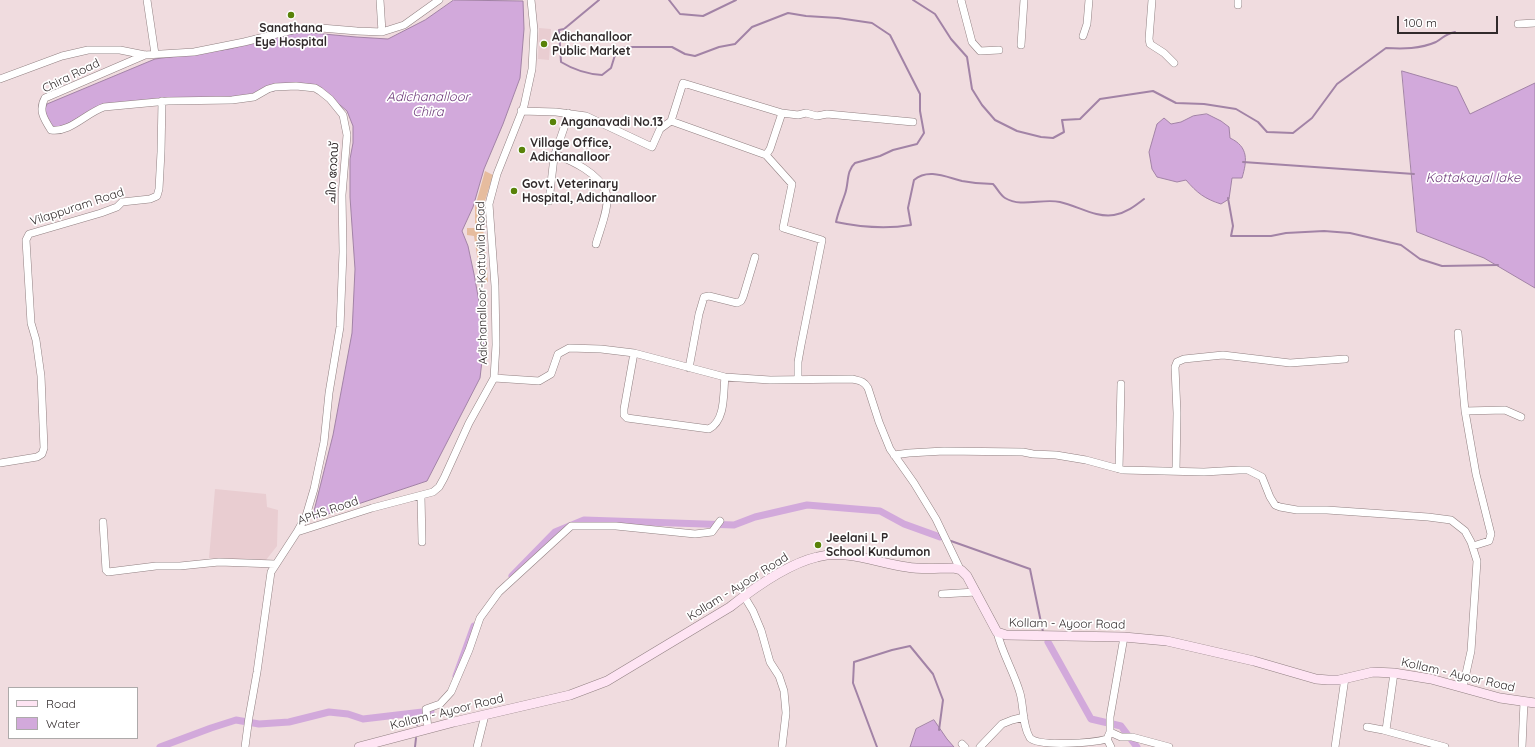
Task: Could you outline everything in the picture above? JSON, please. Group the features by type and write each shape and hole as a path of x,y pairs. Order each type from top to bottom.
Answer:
{"main road":[{"name":"Kollam - Ayoor Road","path":"359,747 570,695 607,681 730,607 744,596 801,561 818,556 851,555 909,568 953,568 960,570 967,576 997,632 1006,635 1124,637 1167,640 1316,678 1328,680 1373,672 1394,673 1430,679 1500,698 1535,703"}],"street":[{"path":"147,0 156,54"},
{"path":"380,0 382,32"},
{"path":"0,79 62,56 88,50 120,50 145,55 194,52 297,29 321,28 382,32 404,25 439,0"},
{"name":"Adichanalloor-Kottuvila Road","path":"531,0 534,30 532,69 521,111 497,174 489,204 495,286 496,345 494,378 539,381 551,374 558,354 569,348 601,349 634,353 725,377 750,379 862,381 874,402 890,449 914,483 936,519 960,570"},
{"path":"961,0 972,42 980,52 999,50"},
{"path":"1021,45 1024,0"},
{"path":"1083,36 1087,24 1089,0"},
{"path":"1152,0 1149,39 1150,44 1164,53 1174,63"},
{"path":"1518,24 1535,23"},
{"name":"Chira Road","path":"59,131 51,130 42,114 42,104 45,98 145,55"},
{"path":"521,111 568,113 592,118 652,147 660,129 671,121 683,84 782,112 798,115 806,113 817,116 827,114 913,122"},
{"name":"ചിറ റോഡ്","path":"59,131 104,107 162,101 232,100 254,97 268,89 275,87 301,86 315,88 330,99 343,115 347,135 342,195 343,252 340,326 329,393 324,442 314,490 306,516 297,532"},
{"name":"Vilappuram Road","path":"0,463 37,457 42,454 44,448 41,376 36,340 31,323 26,240 29,234 101,213 117,207 122,202 150,199 157,196 161,167 162,101"},
{"path":"766,155 770,149 782,112"},
{"path":"549,201 555,154 568,113"},
{"path":"671,121 766,155 792,184 783,228 822,240 798,362 798,379"},
{"path":"555,154 572,160 591,174 600,183 606,193 606,207 596,244"},
{"path":"689,368 699,314 704,297 709,296 737,303 741,301 744,297 755,257"},
{"path":"1458,333 1465,411 1476,474 1491,534 1489,541 1472,546"},
{"path":"634,353 624,409 624,415 627,418 709,429 720,419 725,377"},
{"path":"1176,471 1177,413 1175,367 1177,362 1184,359 1222,355 1290,363 1345,360"},
{"name":"APHS Road","path":"246,747 249,717 271,572 297,532 372,508 433,492 439,486 469,423 494,378"},
{"path":"1119,469 1121,384"},
{"path":"1465,411 1505,410 1521,417"},
{"path":"894,455 944,451 1007,451 1056,455 1086,460 1119,469 1204,472 1248,470 1262,477 1275,505 1285,508 1297,510 1377,513 1451,520 1465,531 1477,561 1471,651 1463,687"},
{"path":"421,496 422,542"},
{"path":"428,729 426,710 440,704 451,692 469,650 480,618 499,592 571,526 616,526 695,534 712,532 720,521"},
{"path":"103,522 106,570 108,572 156,566 180,566 219,562 276,564"},
{"path":"942,594 976,592"},
{"path":"744,596 753,611 761,630 770,662 779,676 784,691 786,699 786,713 782,747"},
{"path":"997,632 1020,694 1024,717 1029,736 1032,740 1050,746 1082,745 1109,736 1129,737 1168,747"},
{"path":"1111,747 1109,736 1110,717 1124,637"},
{"path":"1386,730 1394,673"},
{"path":"1335,747 1345,678"},
{"path":"1522,747 1524,702"},
{"path":"477,747 485,715"},
{"path":"980,747 1002,724 1024,717"},
{"path":"1367,727 1386,730 1445,747"}],"shaded area":[{"name":"Adichanalloor Public Market","path":"539,28 551,29 549,60 538,59"},
{"path":"485,171 493,175 485,201 483,227 488,282 481,282 474,236 467,235 467,228 475,228 475,207"},
{"path":"215,489 266,494 267,507 278,510 277,546 266,560 209,558"}],"water":[{"name":"Adichanalloor Chira","path":"454,0 523,1 524,29 520,78 484,169 473,207 462,231 468,246 485,335 480,378 427,481 316,518 314,511 333,435 352,333 355,269 350,197 350,159 353,143 353,126 347,111 326,93 308,84 248,96 103,104 58,129 51,125 44,110 47,104 155,59 229,49 302,32 388,39 425,20"},
{"name":"Kottakayal lake","path":"1402,71 1457,87 1470,114 1535,83 1535,288 1484,258 1417,232"},
{"path":"1207,114 1229,127 1230,138 1241,146 1245,155 1245,166 1242,178 1232,178 1229,199 1221,204 1202,195 1186,180 1177,182 1157,177 1152,169 1149,152 1157,124 1164,118 1171,124 1181,122 1193,116"},
{"path":"934,720 954,747 910,747 916,729"}],"waterway":[{"path":"599,0 564,29 559,30 561,62 586,73 602,75 611,68 615,55 621,48 672,47 685,54 695,56 719,47 735,44 752,27 788,13 872,23 890,35 920,94 920,111 924,133 917,144 893,150 880,156 855,163 852,166 836,222 874,227 911,225 908,208 914,180 919,176 931,174 937,174 966,182 993,184 1003,197 1012,201 1025,203 1046,201 1060,202 1100,215 1114,215 1122,213 1134,207 1144,199"},
{"path":"669,0 680,14 703,16 736,0"},
{"path":"913,0 935,14 951,39 967,57 972,89 982,105 995,120 1017,131 1041,137 1053,138 1064,132 1062,120 1080,119 1100,99 1153,91 1176,103 1204,104 1236,109 1258,122 1267,132 1293,133 1312,118 1337,84 1386,48 1424,46 1436,42 1446,35 1455,32"},
{"path":"1243,162 1414,174"},
{"path":"1228,198 1233,226 1231,236 1271,236 1286,233 1324,231 1350,233 1401,245 1420,259 1442,266 1498,265"},
{"path":"512,576 555,532 584,520 734,525 755,517 807,505 880,511 904,524 940,537"},
{"path":"951,541 1030,569 1043,632"},
{"path":"456,676 474,626"},
{"path":"1048,642 1091,719 1121,726 1137,747"},
{"path":"877,747 853,683 854,662 892,650 910,646 933,674 943,700 939,730"},
{"path":"160,747 236,720 259,724 289,722 329,712 348,714 363,719 431,711"},
{"path":"417,725 419,712"},
{"path":"415,747 416,738"}],"place":[{"name":"Sanathana Eye Hospital","path":"291,15"},
{"name":"Adichanalloor Public Market","path":"544,44"},
{"name":"Anganavadi No.13","path":"553,122"},
{"name":"Village Office, Adichanalloor","path":"522,150"},
{"name":"Govt. Veterinary Hospital, Adichanalloor","path":"514,191"},
{"name":"Jeelani L P School Kundumon","path":"818,545"}]}
